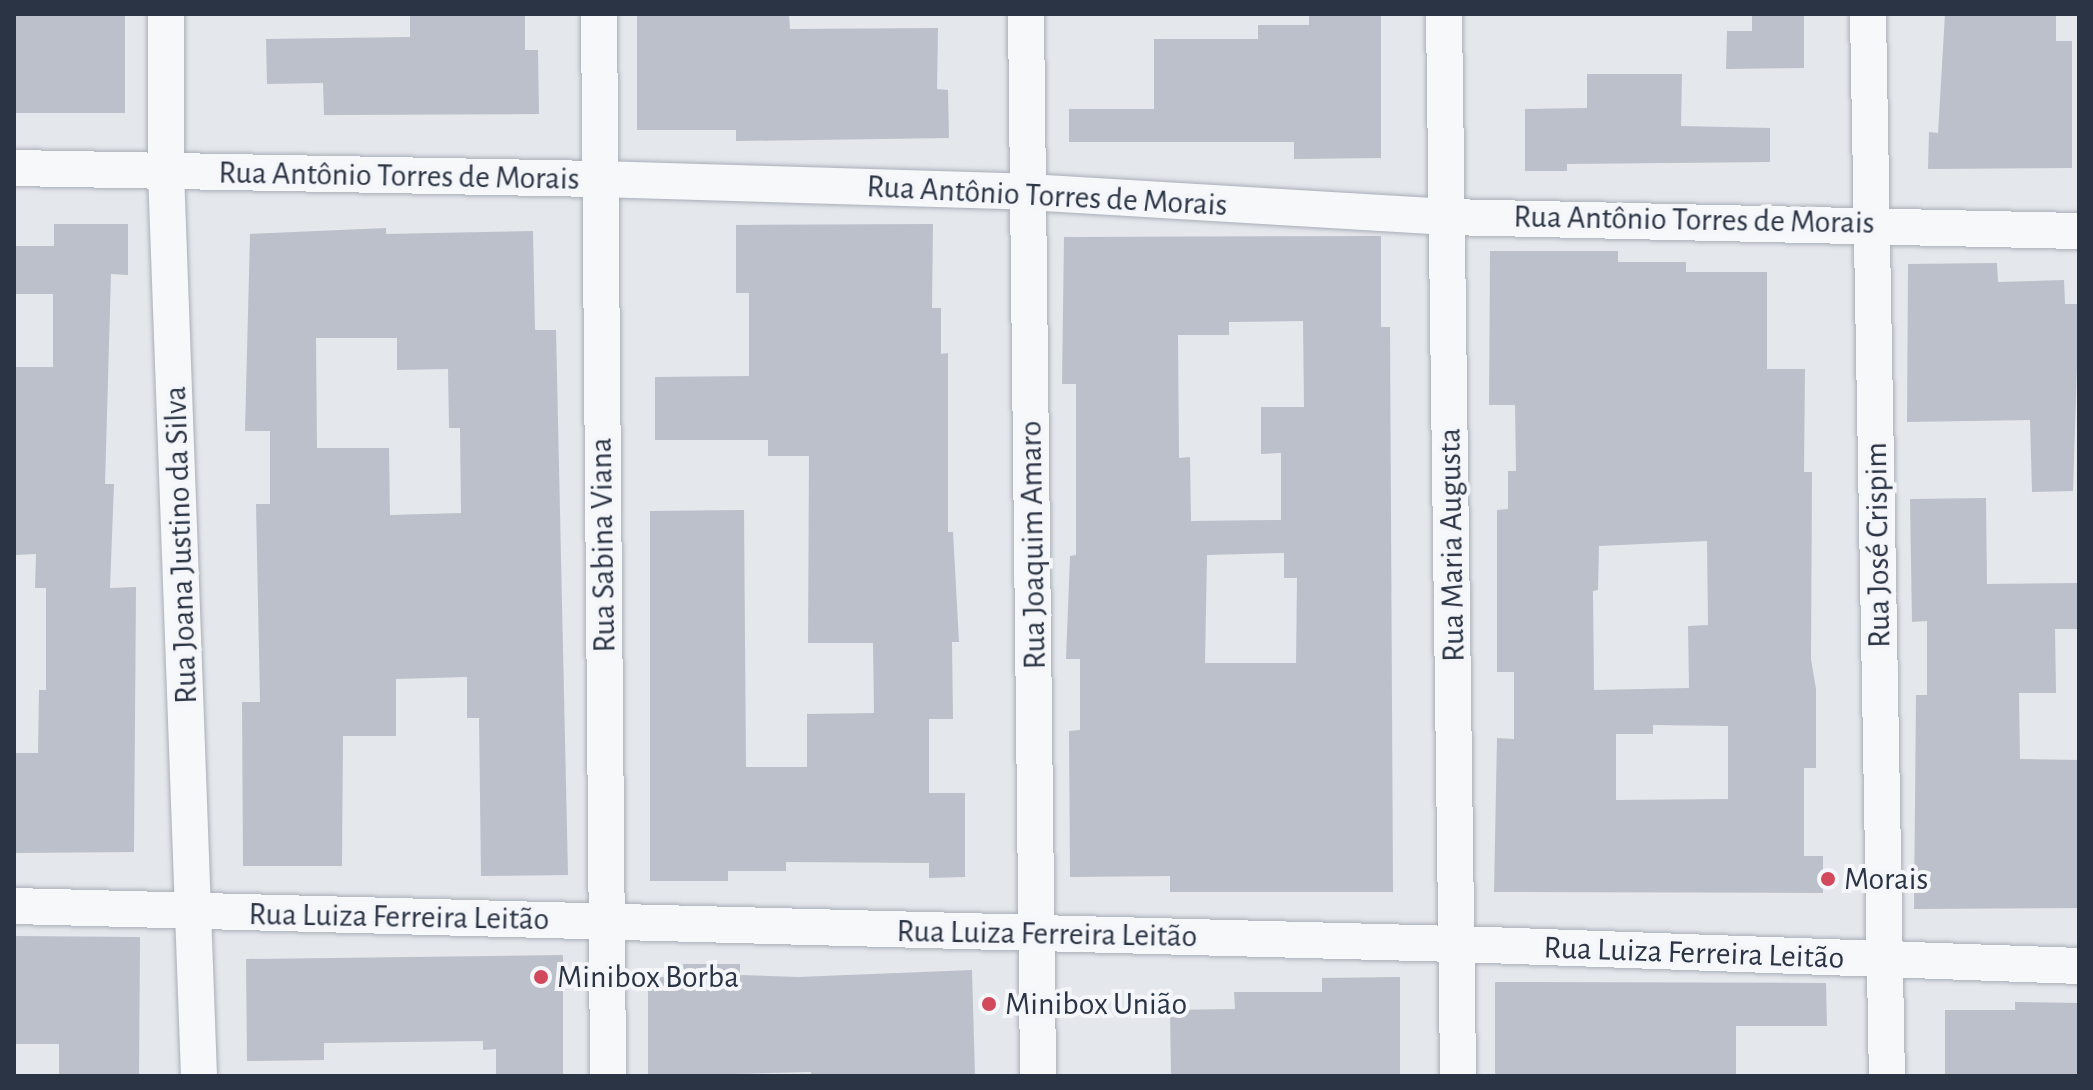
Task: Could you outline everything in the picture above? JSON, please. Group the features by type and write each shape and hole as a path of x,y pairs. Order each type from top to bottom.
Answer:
{"street":[{"name":"Rua Joana Justino da Silva","path":"166,14 166,172 199,1076"},
{"name":"Rua Sabina Viana","path":"599,14 608,1076"},
{"name":"Rua Joaquim Amaro","path":"1026,14 1038,1076"},
{"name":"Rua Maria Augusta","path":"1444,14 1459,944 1458,1076"},
{"name":"Rua José Crispim","path":"1868,14 1887,1076"},
{"name":"Rua Antônio Torres de Morais","path":"14,168 600,179 1029,192 1447,217 1873,222 2079,231"},
{"name":"Rua Luiza Ferreira Leitão","path":"14,906 1459,944 2079,966"}],"building":[{"path":"14,14 125,14 125,113 14,113"},
{"path":"410,14 525,14 525,50 538,50 539,114 324,115 323,83 267,84 266,39 410,37"},
{"path":"637,14 789,14 790,29 938,28 937,89 948,90 949,138 736,141 736,130 637,130"},
{"path":"1309,14 1381,14 1381,158 1294,159 1294,142 1069,142 1069,109 1154,109 1154,39 1258,39 1258,25 1309,25"},
{"path":"1752,14 1804,14 1804,68 1726,69 1727,31 1752,31"},
{"path":"1945,14 2056,14 2056,41 2072,41 2072,168 1928,169 1929,132 1938,133"},
{"path":"1587,74 1682,74 1681,126 1770,128 1770,162 1567,164 1567,171 1525,171 1525,109 1587,108"},
{"path":"54,224 128,224 128,275 111,274 105,484 114,484 110,588 136,587 134,852 14,853 14,753 38,753 39,690 46,690 46,588 35,588 36,554 14,555 14,367 53,367 53,294 14,294 14,246 54,246"},
{"path":"933,224 932,308 941,308 941,354 948,353 948,532 953,532 959,642 952,642 953,719 929,719 929,793 965,793 965,877 929,878 929,863 786,862 786,871 728,871 728,881 650,881 650,511 744,510 746,767 807,767 807,714 874,713 873,643 808,643 809,456 768,456 768,440 655,440 655,377 749,376 749,293 736,293 736,225"},
{"path":"386,228 386,234 533,231 535,330 556,330 568,875 481,876 479,718 467,718 467,677 396,679 396,736 343,736 342,866 243,866 242,702 260,702 256,504 270,504 270,431 245,431 250,234","holes":["316,338 397,338 397,370 448,369 449,428 460,428 461,513 390,515 389,448 317,448"]},
{"path":"1381,236 1381,327 1390,327 1393,892 1170,892 1170,876 1070,877 1069,731 1080,730 1080,659 1066,659 1070,556 1076,555 1076,384 1062,384 1064,237","holes":["1303,321 1304,407 1261,407 1261,454 1281,453 1281,520 1191,521 1190,457 1179,458 1178,335 1229,335 1229,322","1284,553 1284,578 1297,578 1296,663 1205,663 1207,555"]},
{"path":"1490,251 1618,251 1618,262 1686,262 1686,272 1767,272 1767,369 1805,369 1804,472 1812,472 1811,659 1816,689 1816,768 1804,768 1804,856 1823,856 1823,893 1494,892 1497,738 1514,739 1514,672 1497,672 1497,510 1508,509 1508,471 1516,471 1515,405 1489,405","holes":["1707,541 1708,625 1688,626 1689,688 1594,690 1593,591 1598,590 1599,546","1653,725 1728,726 1728,799 1616,800 1616,734 1653,734"]},
{"path":"1997,263 1998,282 2064,280 2065,304 2079,304 2073,491 2032,492 2030,420 1907,422 1908,264"},
{"path":"1986,498 1987,584 2079,583 2079,629 2055,629 2056,693 2019,693 2020,759 2079,760 2079,908 1914,909 1916,695 1927,695 1927,621 1912,622 1910,499"},
{"path":"14,936 140,937 139,1076 59,1076 59,1044 14,1044"},
{"path":"563,955 563,1076 496,1076 496,1049 483,1050 483,1041 324,1043 324,1060 247,1061 246,959"},
{"path":"683,964 740,964 740,975 798,977 972,970 975,1076 811,1076 811,1072 648,1076 648,977 684,977"},
{"path":"1400,977 1400,1076 1171,1076 1170,1010 1235,1009 1234,992 1322,992 1322,978"},
{"path":"1495,982 1826,983 1827,1026 1736,1026 1736,1076 1495,1076"},
{"path":"2015,1002 2079,1003 2079,1076 1945,1076 1945,1010 2015,1010"}],"place":[{"name":"Morais","path":"1828,879"},
{"name":"Minibox Borba","path":"541,977"},
{"name":"Minibox União","path":"989,1004"}]}
